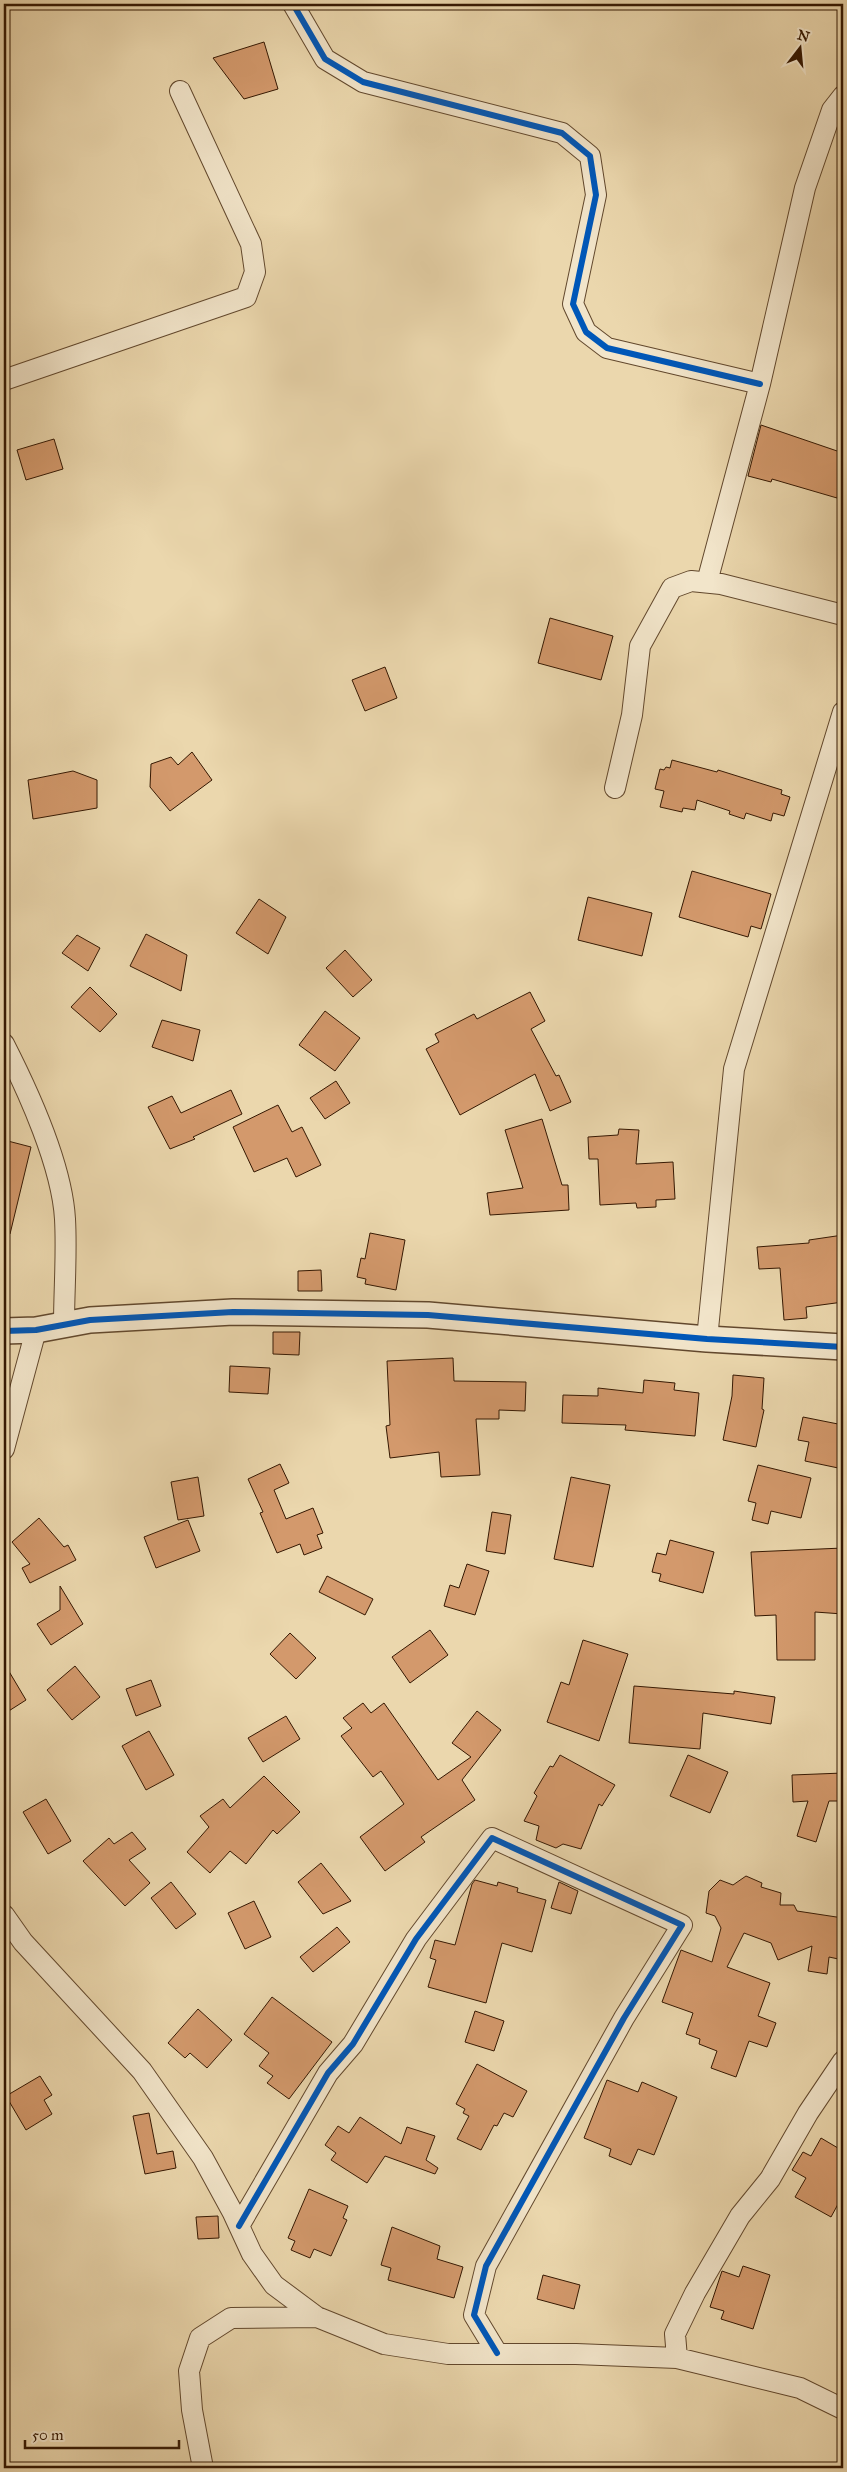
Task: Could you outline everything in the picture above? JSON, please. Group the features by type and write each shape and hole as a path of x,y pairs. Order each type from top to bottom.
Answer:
{"street":[{"path":"292,4 325,58 363,82 562,133 590,156 596,195 573,304 586,332 607,348 760,384"},
{"path":"4,380 246,297 255,272 251,244 180,91"},
{"path":"707,582 760,384 805,188 832,110 843,96"},
{"path":"615,788 632,715 640,646 672,588 691,581 721,584 843,615"},
{"path":"707,1339 734,1070 843,712"},
{"path":"4,1044 16,1068 56,1166 65,1217 64,1325"},
{"path":"4,1331 36,1330 90,1320 233,1312 428,1314 707,1339 843,1346"},
{"path":"4,1449 36,1330"},
{"path":"238,2226 328,2074 353,2044 416,1939 492,1838 682,1925 624,2018 486,2266 474,2315 497,2353"},
{"path":"4,1915 23,1942 142,2070 203,2158 252,2254 274,2285 317,2317 384,2344 448,2354 625,2355 678,2358 800,2388 843,2409"},
{"path":"678,2358 675,2334 695,2293 740,2216 770,2179 808,2113 843,2062"},
{"path":"203,2468 192,2410 189,2371 200,2338 232,2318 317,2317"}],"building":[{"path":"264,42 278,89 244,99 213,58"},
{"path":"761,425 843,453 843,475 837,498 772,479 771,482 748,476"},
{"path":"54,439 63,469 26,480 17,450"},
{"path":"550,618 613,636 601,680 538,663"},
{"path":"385,667 397,698 365,711 352,680"},
{"path":"192,752 212,780 170,811 150,787 151,764 171,757 178,765"},
{"path":"672,760 717,772 718,770 782,790 781,794 790,797 784,816 773,813 771,821 746,813 744,819 729,814 730,811 697,800 695,810 683,808 682,812 660,807 664,791 655,789 660,769 670,768"},
{"path":"73,771 97,780 97,808 33,819 28,780"},
{"path":"692,871 771,894 761,929 751,926 748,937 679,917"},
{"path":"588,897 652,913 642,956 578,940"},
{"path":"259,899 286,917 268,954 236,933"},
{"path":"146,934 187,955 181,991 130,966"},
{"path":"77,935 100,948 88,971 62,953"},
{"path":"345,950 372,980 353,997 326,968"},
{"path":"90,987 117,1014 100,1032 71,1007"},
{"path":"530,992 545,1021 531,1029 556,1076 559,1075 571,1102 550,1111 535,1074 460,1115 426,1049 439,1042 435,1034 474,1014 477,1019"},
{"path":"325,1011 360,1038 335,1071 299,1045"},
{"path":"162,1020 200,1030 193,1061 152,1047"},
{"path":"336,1081 350,1103 325,1119 310,1098"},
{"path":"231,1090 242,1114 193,1137 195,1139 170,1149 148,1107 172,1096 181,1113"},
{"path":"278,1105 292,1132 302,1127 321,1165 296,1177 287,1158 254,1172 233,1127"},
{"path":"542,1119 562,1185 568,1185 569,1210 490,1215 487,1193 523,1188 505,1130"},
{"path":"619,1129 639,1130 636,1164 673,1162 675,1199 656,1200 656,1207 637,1208 636,1203 600,1205 598,1159 589,1159 588,1137 618,1135"},
{"path":"4,1140 31,1147 10,1234 4,1233"},
{"path":"370,1233 405,1240 396,1290 365,1284 366,1279 357,1277 361,1258 365,1259"},
{"path":"843,1235 843,1302 806,1307 807,1318 784,1320 780,1268 759,1269 757,1247 809,1243 809,1240"},
{"path":"321,1270 322,1291 298,1291 298,1271"},
{"path":"273,1332 300,1332 299,1355 273,1354"},
{"path":"453,1358 454,1381 526,1382 525,1411 499,1410 499,1419 476,1419 480,1475 441,1477 439,1452 390,1458 386,1426 390,1425 387,1361"},
{"path":"230,1366 270,1368 268,1394 229,1392"},
{"path":"733,1375 764,1378 762,1409 764,1410 756,1447 723,1440 732,1396"},
{"path":"644,1380 675,1383 674,1390 699,1393 695,1436 625,1430 626,1425 562,1423 563,1395 598,1396 598,1388 643,1393"},
{"path":"803,1417 843,1425 843,1469 805,1461 809,1442 798,1440"},
{"path":"280,1464 289,1483 274,1490 286,1519 313,1508 323,1533 317,1535 322,1548 304,1555 300,1544 277,1553 260,1513 263,1512 248,1479"},
{"path":"758,1465 811,1478 801,1518 771,1511 768,1524 752,1520 756,1503 748,1501"},
{"path":"198,1477 204,1516 178,1520 171,1482"},
{"path":"571,1477 610,1485 593,1567 554,1559"},
{"path":"492,1512 511,1515 505,1554 486,1551"},
{"path":"39,1518 64,1547 68,1545 76,1560 30,1583 22,1568 30,1564 12,1542"},
{"path":"188,1520 200,1551 156,1568 144,1537"},
{"path":"670,1540 714,1552 703,1593 659,1581 661,1574 652,1572 657,1553 666,1555"},
{"path":"843,1548 843,1614 815,1612 815,1660 777,1660 776,1615 755,1616 751,1552"},
{"path":"467,1564 489,1571 475,1615 444,1606 450,1585 459,1588"},
{"path":"327,1576 373,1599 365,1615 319,1592"},
{"path":"60,1586 83,1624 51,1645 37,1624 60,1610"},
{"path":"430,1630 448,1655 410,1683 392,1657"},
{"path":"290,1633 316,1658 296,1679 270,1654"},
{"path":"583,1640 628,1654 599,1741 547,1722 561,1682 569,1685"},
{"path":"4,1663 26,1700 4,1714"},
{"path":"75,1666 100,1697 72,1720 47,1690"},
{"path":"151,1680 161,1706 136,1716 126,1689"},
{"path":"634,1686 734,1694 734,1691 775,1697 771,1724 703,1713 700,1749 629,1743"},
{"path":"363,1703 371,1713 384,1703 438,1780 471,1757 452,1743 477,1711 501,1730 462,1780 475,1800 421,1837 425,1842 385,1871 360,1837 404,1804 381,1771 373,1777 341,1736 352,1728 343,1718"},
{"path":"286,1716 300,1739 263,1762 248,1738"},
{"path":"149,1731 174,1775 146,1790 122,1746"},
{"path":"560,1755 615,1785 602,1806 599,1804 581,1849 563,1844 556,1848 536,1840 539,1826 524,1821 537,1796 534,1793 550,1766 553,1767"},
{"path":"688,1755 728,1772 710,1813 670,1796"},
{"path":"843,1773 843,1801 829,1801 816,1842 797,1836 808,1801 793,1802 792,1775"},
{"path":"264,1776 300,1812 277,1834 273,1830 246,1864 230,1851 210,1873 187,1852 209,1827 200,1816 223,1799 230,1808"},
{"path":"46,1799 71,1841 48,1854 23,1812"},
{"path":"132,1832 146,1849 129,1860 150,1883 125,1906 83,1861 109,1838 114,1844"},
{"path":"321,1863 351,1901 323,1914 298,1882"},
{"path":"746,1876 762,1883 761,1887 781,1893 780,1905 794,1905 797,1911 843,1918 843,1960 829,1957 827,1974 808,1971 812,1946 778,1960 771,1943 744,1933 727,1967 770,1983 758,2016 776,2023 767,2047 749,2041 736,2077 711,2068 717,2051 699,2044 700,2039 686,2034 693,2013 662,2002 681,1950 712,1962 721,1928 715,1916 706,1913 709,1891 720,1880 733,1885"},
{"path":"475,1880 497,1886 498,1882 518,1888 517,1892 546,1900 532,1952 502,1943 486,2003 428,1987 436,1960 430,1958 435,1940 455,1945 472,1884"},
{"path":"171,1882 196,1914 176,1929 151,1898"},
{"path":"559,1882 578,1891 571,1914 551,1908"},
{"path":"254,1901 271,1937 245,1949 228,1913"},
{"path":"337,1927 350,1942 313,1972 300,1957"},
{"path":"272,1997 332,2042 289,2099 267,2083 273,2076 259,2066 269,2053 244,2034"},
{"path":"198,2009 232,2040 207,2068 190,2053 185,2058 168,2043"},
{"path":"475,2011 504,2021 494,2051 465,2042"},
{"path":"477,2064 527,2091 513,2117 504,2113 497,2126 494,2125 481,2150 457,2139 469,2116 463,2113 465,2109 456,2104"},
{"path":"40,2076 52,2095 44,2100 52,2114 26,2130 6,2096"},
{"path":"607,2080 638,2092 642,2082 677,2097 654,2155 638,2149 631,2165 609,2156 611,2149 584,2138"},
{"path":"149,2113 157,2154 173,2151 176,2168 145,2174 133,2116"},
{"path":"360,2117 401,2144 407,2127 435,2136 426,2160 438,2168 435,2174 385,2156 367,2183 331,2160 336,2153 325,2145 338,2126 349,2133"},
{"path":"821,2138 843,2151 843,2195 831,2217 795,2197 806,2178 792,2170 803,2152 811,2156"},
{"path":"309,2189 348,2206 343,2218 347,2220 331,2256 314,2249 310,2258 291,2250 295,2241 288,2238"},
{"path":"218,2216 219,2238 198,2239 196,2217"},
{"path":"392,2227 440,2246 437,2259 463,2267 454,2298 388,2280 391,2268 381,2265"},
{"path":"743,2266 770,2275 753,2329 721,2319 724,2311 710,2307 722,2271 739,2277"},
{"path":"543,2275 580,2285 574,2309 537,2299"}],"cycle path":[{"path":"293,4 325,59 363,82 562,133 590,156 596,195 573,304 586,332 607,348 760,384"},
{"path":"4,1331 36,1330 90,1320 233,1312 428,1315 707,1339 843,1347"},
{"path":"239,2226 328,2073 353,2044 416,1939 492,1838 682,1925 624,2018 486,2266 474,2315 497,2353"}]}
